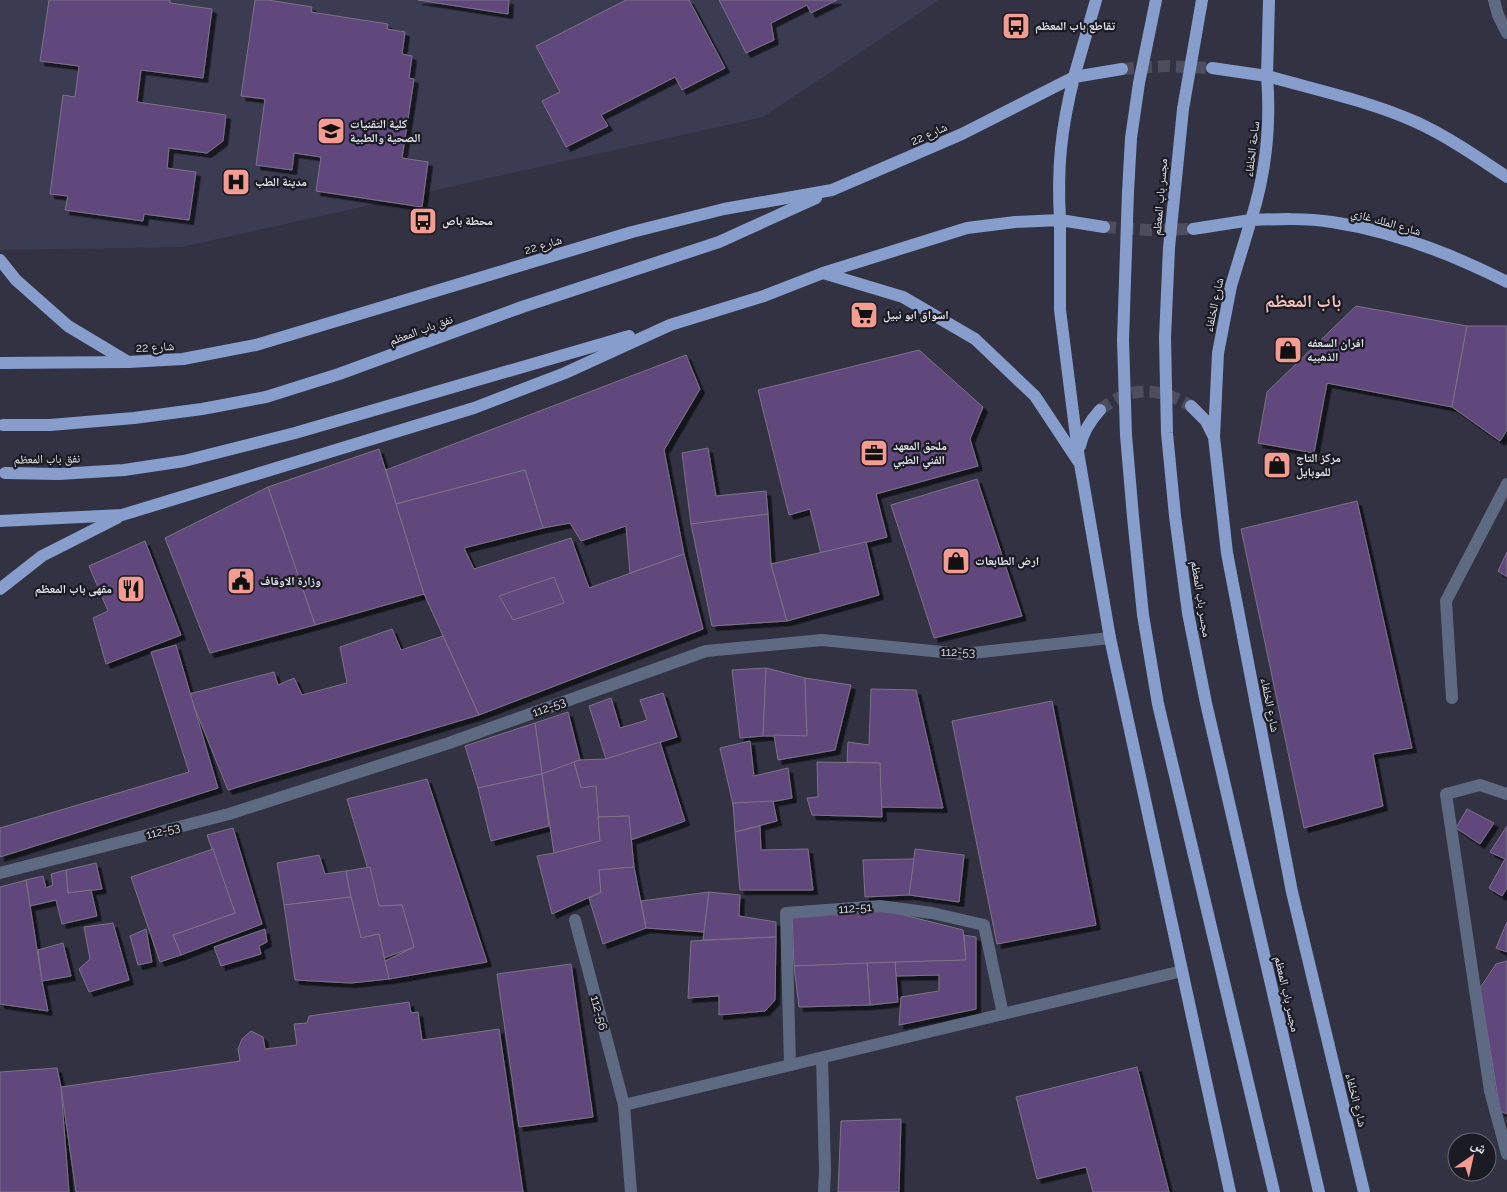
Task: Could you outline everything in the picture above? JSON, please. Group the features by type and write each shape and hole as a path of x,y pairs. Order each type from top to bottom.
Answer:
{"main road":[{"path":"1096,0 1064,117 1059,158 1060,310 1078,452 1110,638 1230,1192"},
{"path":"1156,0 1138,92 1128,192 1123,340 1126,435 1133,517 1143,614 1158,704 1274,1192"},
{"name":"مجسر باب المعظم","path":"1202,0 1183,110 1169,257 1165,338 1166,405 1175,516 1188,613 1206,703 1319,1192"},
{"name":"ساحة الخلفاء","path":"1251,220 1262,180 1268,139 1269,0"},
{"path":"1212,68 1267,76 1360,102 1416,122 1474,154 1507,178"},
{"path":"1074,77 1122,70"},
{"name":"شارع 22","path":"0,363 128,362 183,359 256,346 632,232 724,209 832,190 962,134 1074,77"},
{"name":"نفق باب المعظم","path":"3,425 50,425 134,418 202,409 266,397 339,374 522,307 719,242 832,190"},
{"name":"شارع الملك غازي","path":"1251,220 1290,219 1332,222 1386,235 1436,251 1507,282"},
{"path":"0,589 42,556 122,515 474,408 565,373 670,325 764,296 823,273 967,228 1015,222 1060,220 1104,227"},
{"path":"1193,229 1251,220"},
{"name":"شارع الخلفاء","path":"1251,220 1231,286 1218,354 1214,437 1227,553 1292,892 1364,1192"},
{"path":"0,260 16,280 68,326 128,362"},
{"path":"823,273 903,297 975,339 1035,396 1081,465"},
{"name":"نفق باب المعظم","path":"6,473 59,474 124,470 184,461 295,433 670,325"},
{"path":"1191,406 1206,421 1214,437"},
{"path":"1078,452 1083,435 1092,418 1100,410"},
{"path":"0,521 122,515"}],"street":[{"path":"1494,0 1498,15 1507,32"},
{"path":"1452,698 1446,601 1507,484"},
{"name":"112-53","path":"0,873 229,814 449,743 706,651 822,640 962,654 1110,638"},
{"path":"1507,794 1480,785 1446,794 1490,1091 1501,1116 1507,1154"},
{"name":"112-51","path":"790,1065 786,913 880,906 932,913 984,925 1002,1014"},
{"name":"112-56","path":"575,920 624,1105 632,1192"},
{"path":"624,1105 1182,971"},
{"path":"822,1058 824,1192"}],"shaded area":[{"name":"مدينة الطب","path":"0,0 939,0 763,117 182,247 0,250"}],"building":[{"path":"49,0 170,0 170,3 212,9 203,78 141,70 137,102 226,115 223,141 207,153 169,148 167,168 196,172 189,220 144,214 143,221 65,210 68,196 50,194 63,95 75,97 79,66 40,61"},
{"path":"255,0 268,0 312,7 311,12 388,24 387,29 405,32 402,54 412,56 409,78 414,79 402,158 428,162 422,207 316,191 321,157 294,153 292,170 256,165 265,99 241,96"},
{"path":"418,0 509,0 508,14"},
{"path":"626,0 689,0 725,68 682,90 675,77 601,115 608,126 566,147 542,101 560,92 536,46"},
{"path":"719,0 837,0 811,13 807,5 771,23 774,40 746,53"},
{"path":"1356,306 1467,326 1452,407 1327,383 1314,453 1258,443 1267,392"},
{"path":"1467,326 1507,326 1507,430 1500,441 1452,407"},
{"name":"ملحق المعهد الفني الطبي","path":"919,350 983,407 970,439 978,466 876,494 887,537 821,554 810,509 789,515 758,390"},
{"path":"686,355 700,389 664,450 684,554 630,573 626,526 581,541 570,523 543,528 525,470 396,504 386,470"},
{"path":"708,448 716,496 766,491 768,514 691,524 682,453"},
{"path":"379,449 424,594 315,625 268,487"},
{"path":"525,470 543,528 464,548 474,569 571,538 589,588 684,554 703,629 479,715 424,594 396,504"},
{"name":"ارض الطابعات","path":"977,479 1022,616 934,638 891,505"},
{"name":"وزارة الاوقاف","path":"268,487 315,625 210,653 165,538"},
{"path":"1357,501 1412,748 1373,754 1383,806 1304,828 1241,529"},
{"path":"768,514 771,564 787,621 712,626 691,524"},
{"name":"مقهى باب المعظم","path":"145,541 181,635 106,664 93,618 108,611 89,566"},
{"path":"866,542 879,595 787,621 771,564"},
{"path":"1507,552 1507,577 1498,571"},
{"path":"554,577 564,603 513,620 499,596"},
{"path":"392,629 401,650 443,636 479,715 228,790 189,694 274,672 278,685 294,678 302,695 347,683 340,647"},
{"path":"176,645 218,788 0,857 0,828 189,772 151,652"},
{"path":"766,668 763,736 740,738 732,670"},
{"path":"766,668 805,678 807,736 763,736"},
{"path":"805,678 851,685 835,750 778,760 774,735 807,736"},
{"path":"871,689 916,690 943,808 881,807 880,763 847,762 848,742 869,745"},
{"path":"663,693 677,737 606,759 589,706 611,698 620,728 647,720 640,700"},
{"path":"1052,701 1096,925 997,944 952,721"},
{"path":"568,712 580,760 542,774 535,723"},
{"path":"535,723 542,774 478,788 465,746"},
{"path":"750,741 754,776 788,768 792,798 734,809 720,748"},
{"path":"660,742 685,821 631,840 629,816 598,817 596,786 581,788 574,762 606,759"},
{"path":"574,762 581,788 596,786 600,841 554,853 542,774"},
{"path":"817,762 880,763 882,817 812,815 807,798 818,797"},
{"path":"542,774 549,826 491,841 478,788"},
{"path":"427,779 487,962 389,979 385,961 414,947 402,905 379,906 347,799"},
{"path":"773,801 777,821 735,832 733,803"},
{"path":"1467,809 1494,823 1480,844 1456,828"},
{"path":"629,816 634,867 599,870 601,892 552,914 537,856 600,841 598,817"},
{"path":"760,826 761,850 808,849 813,890 740,890 735,832"},
{"path":"1507,826 1507,888 1502,896 1489,888 1505,859 1490,852"},
{"path":"233,828 262,924 181,955 173,935 235,913 207,835"},
{"path":"213,849 235,913 173,935 181,955 160,962 131,877"},
{"path":"915,849 964,855 959,902 909,895"},
{"path":"319,855 325,874 346,871 351,897 284,905 277,863"},
{"path":"914,859 909,895 865,897 863,860"},
{"path":"96,863 102,889 68,893 66,870"},
{"path":"370,867 379,906 402,905 414,947 384,958 379,934 361,938 346,871"},
{"path":"634,867 646,928 603,944 589,898 601,892 599,870"},
{"path":"66,870 68,893 91,890 97,916 62,924 56,900 30,906 26,880 43,876 46,888 53,885 51,874"},
{"path":"26,880 48,1011 0,1004 0,887"},
{"path":"709,892 704,932 646,928 641,901"},
{"path":"709,892 740,895 739,916 776,922 776,937 703,940"},
{"path":"351,897 361,938 379,934 389,979 351,983 295,980 284,905"},
{"path":"880,909 963,930 966,960 794,966 792,916"},
{"path":"1507,922 1507,952 1496,948"},
{"path":"113,923 129,980 89,992 79,969 90,959 84,927"},
{"path":"146,929 152,962 138,965 130,936"},
{"path":"265,929 267,942 259,946 261,954 221,966 214,947"},
{"path":"964,935 976,937 976,1009 899,1025 901,997 939,991 939,975 896,976 895,962 966,960"},
{"path":"776,937 775,1000 765,1011 719,1015 719,996 688,998 691,941"},
{"path":"63,943 71,976 42,981 38,950"},
{"path":"1507,961 1507,1114 1500,1111 1480,988 1496,964"},
{"path":"895,962 898,1002 870,1005 867,963"},
{"path":"867,963 870,1005 799,1007 794,966"},
{"path":"571,964 593,1117 519,1127 497,974"},
{"path":"409,1002 411,1013 418,1012 422,1040 499,1029 523,1192 76,1192 61,1087 240,1061 238,1049 242,1039 251,1031 263,1037 265,1049 297,1045 294,1024 307,1023 309,1016"},
{"path":"1137,1067 1169,1192 1093,1192 1086,1167 1037,1179 1016,1097"},
{"path":"57,1068 61,1087 69,1192 0,1192 0,1072"},
{"path":"901,1119 899,1192 838,1192 841,1121"}],"tunnel":[{"path":"1122,69 1167,66 1212,68"},
{"path":"1104,227 1148,230 1193,229"},
{"path":"1100,410 1123,396 1145,392 1167,395 1191,406"}],"place":[{"name":"تقاطع باب المعظم","path":"1016,26"},
{"name":"كلية التقنيات الصحية والطبية","path":"331,131"},
{"name":"مدينة الطب","path":"236,182"},
{"name":"محطة باص","path":"423,221"},
{"name":"اسواق ابو نبيل","path":"864,315"},
{"name":"افران السعفه الذهبيه","path":"1288,350"},
{"name":"ملحق المعهد الفني الطبي","path":"874,453"},
{"name":"مركز التاج للموبايل","path":"1277,465"},
{"name":"ارض الطابعات","path":"956,561"},
{"name":"وزارة الاوقاف","path":"241,581"},
{"name":"مقهى باب المعظم","path":"131,589"}],"district":[{"name":"باب المعظم","path":"1303,301"}]}
